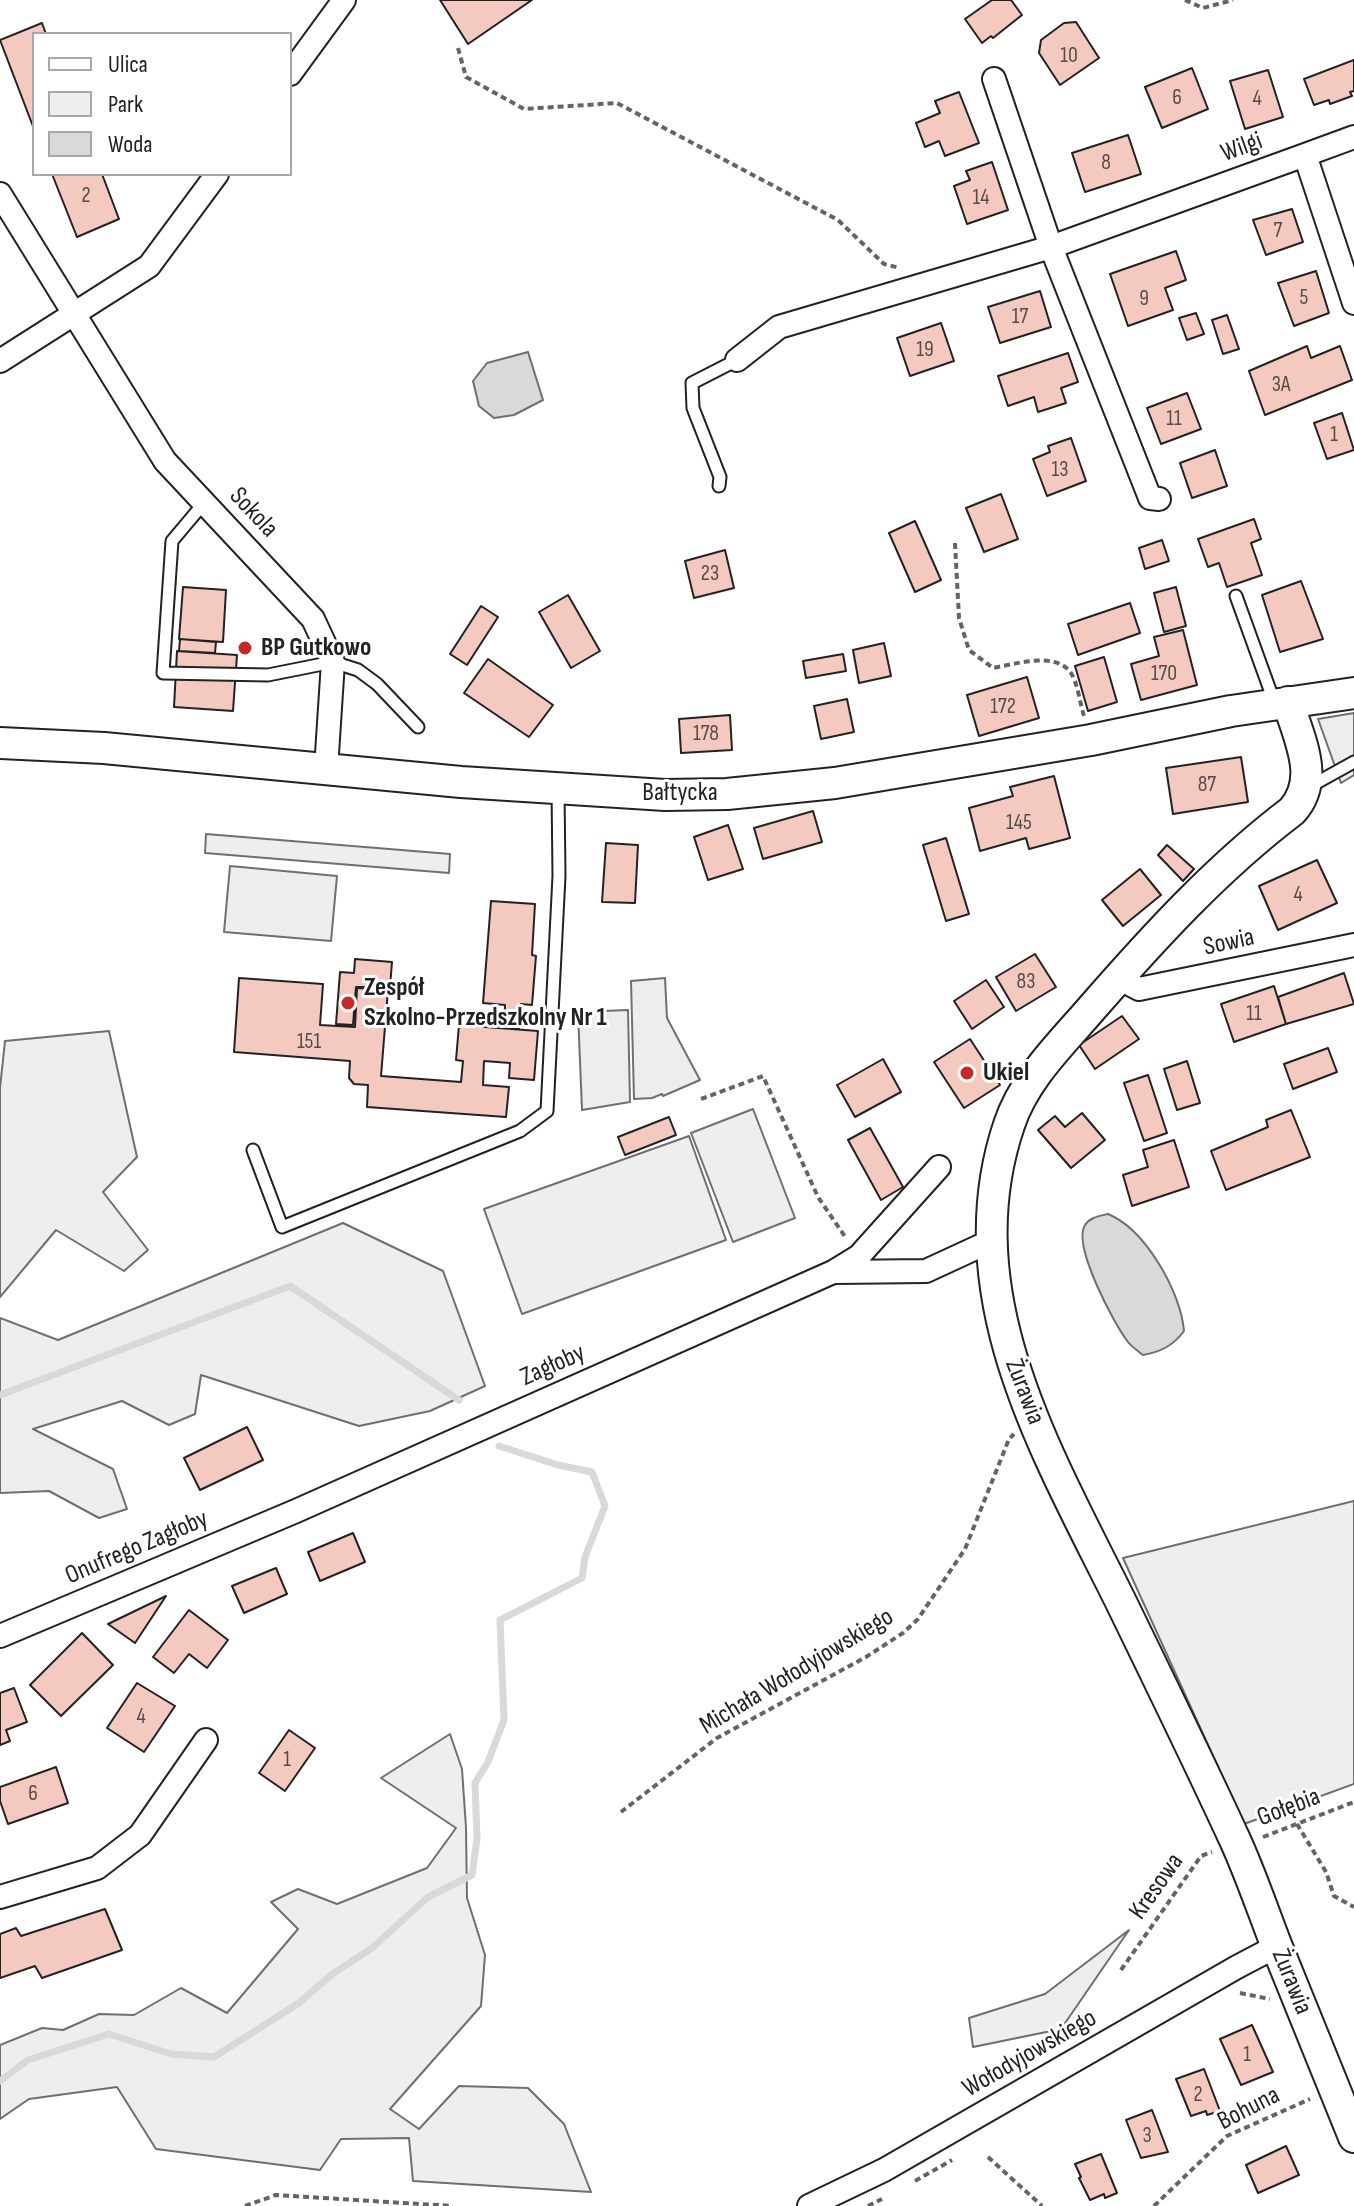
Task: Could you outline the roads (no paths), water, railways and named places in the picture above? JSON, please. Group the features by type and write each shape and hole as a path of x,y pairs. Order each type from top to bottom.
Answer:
{"street":[{"path":"292,71 344,0"},
{"path":"994,79 1051,247 1150,498 1159,499"},
{"path":"1305,155 1354,137"},
{"name":"Wilgi","path":"737,360 779,327 1051,247 1305,155 1354,303"},
{"path":"0,361 149,266 216,176"},
{"name":"Sokola","path":"0,194 165,461 313,619 333,662 326,769"},
{"name":"Bałtycka","path":"0,743 79,746 379,775 558,788 665,795 727,794 835,783 1091,740 1282,703 1354,693"},
{"path":"1282,703 1307,768 1307,788"},
{"name":"Żurawia","path":"1307,788 1292,811 1193,896 1035,1074 1015,1109 1000,1157 991,1241 998,1308 1005,1339 1032,1415 1088,1539 1154,1668 1237,1843 1354,2137"},
{"name":"Sowia","path":"1118,978 1139,989 1354,945"},
{"name":"Zagłoby","path":"296,1511 833,1272 859,1256 939,1167"},
{"name":"Zagłoby","path":"833,1272 926,1271 991,1241"},
{"name":"Onufrego Zagłoby","path":"0,1636 296,1511"},
{"path":"0,1897 97,1868 129,1844 140,1835 206,1740"},
{"name":"Wołodyjowskiego","path":"809,2206 884,2170 1277,1946"}],"lane":[{"path":"719,486 720,477 693,408 692,383 737,360"},
{"path":"204,503 172,541 163,673 268,675 333,662 358,670 377,684 418,727"},
{"path":"1236,596 1282,703"},
{"path":"1307,788 1354,762"},
{"path":"253,1150 282,1227 520,1131 547,1111 559,876 558,788"}],"water":[{"path":"528,352 543,400 514,415 494,418 479,406 473,381 487,363"},
{"path":"1108,1214 1122,1222 1148,1247 1176,1298 1184,1331 1166,1348 1143,1355 1128,1342 1089,1266 1084,1249 1085,1225"}],"waterway":[{"path":"0,1395 290,1286 459,1400"},
{"path":"0,2081 28,2060 109,2034 171,2054 214,2057 299,2003 331,1975 372,1948 428,1897 472,1875 477,1839 475,1783 488,1762 504,1720 500,1620 582,1578 585,1557 605,1506 592,1472 558,1465 499,1446"}],"place":[{"name":"BP Gutkowo","path":"245,648"},
{"name":"Zespół Szkolno-Przedszkolny Nr 1","path":"348,1003"},
{"name":"Ukiel","path":"967,1073"}]}
